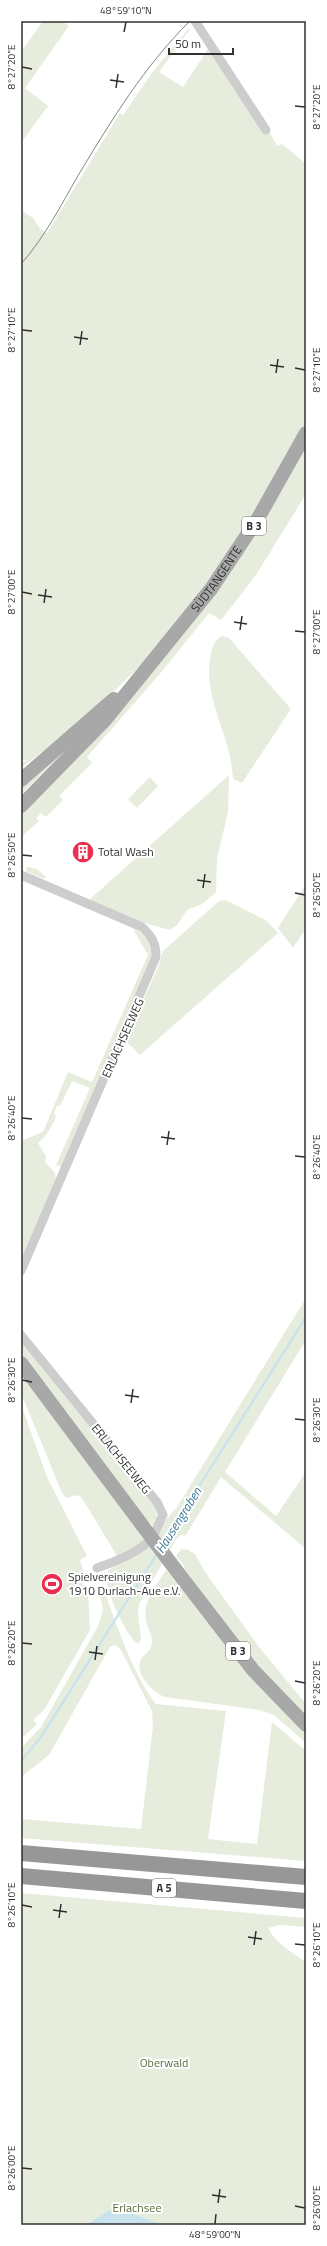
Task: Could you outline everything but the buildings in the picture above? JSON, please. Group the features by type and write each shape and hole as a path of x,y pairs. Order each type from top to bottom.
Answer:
{"highway":[{"name":"A 5","path":"21,1854 306,1878"},
{"name":"A 5","path":"21,1876 306,1901"}],"main road":[{"name":"SÜDTANGENTE","path":"21,806 105,720 139,676 181,627 226,568 273,494 306,433"},
{"name":"SÜDTANGENTE","path":"21,780 139,676"},
{"name":"B 3","path":"21,1363 253,1670 306,1725"}],"street":[{"path":"195,21 266,130"},
{"name":"ERLACHSEEWEG","path":"21,875 142,927 151,935 155,943 156,957 21,1271"},
{"name":"ERLACHSEEWEG","path":"21,1335 157,1502 163,1515 152,1538 136,1550 110,1564 97,1568"}],"green space":[{"path":"43,21 62,21 69,26 25,88 48,106 21,143 21,52"},
{"path":"188,29 190,29 159,72 183,87 208,49 268,129 277,146 282,144 306,164 306,422 286,461 225,561 148,658 92,713 21,768 21,764 28,759 21,762 21,210 33,218 40,229 47,233 120,113 123,115 152,73"},
{"path":"306,444 306,494 256,575 221,620 209,613 159,675 87,757 92,763 59,796 63,800 46,817 41,813 36,818 39,821 21,837 21,811 138,688"},
{"path":"222,636 229,638 291,709 242,783 233,779 229,751 215,709 210,687 209,665 211,653 216,641"},
{"path":"92,725 76,743 21,794 21,789 27,783"},
{"path":"229,775 228,812 217,858 216,892 202,904 187,910 177,925 170,930 144,923 89,900"},
{"path":"150,777 158,786 137,808 128,799"},
{"path":"26,868 37,869 46,877 44,879 27,872"},
{"path":"306,884 306,928 293,948 278,928"},
{"path":"226,900 267,921 278,933 140,1055 127,1042 128,1034 159,965 163,951 219,901"},
{"path":"133,929 141,933 147,939 152,956 62,1167 56,1165 90,1088 72,1081 60,1106 57,1105 54,1113 56,1117 50,1128 38,1143 46,1156 45,1162 55,1173 56,1181 21,1263 21,1141 43,1132 68,1072 92,1082 148,955"},
{"path":"306,1298 306,1340 225,1472 276,1516 306,1472 306,1549 221,1477 186,1535 181,1535 177,1538 139,1604 138,1612 141,1640 139,1643 136,1643 121,1620 111,1598 107,1578 108,1571 134,1556 177,1507"},
{"path":"21,1341 154,1505 157,1517 153,1526 141,1513 21,1353"},
{"path":"21,1373 145,1541 117,1556 82,1498 78,1495 67,1498 62,1493 21,1393"},
{"name":"Spielvereinigung 1910 Durlach-Aue e.V.","path":"21,1404 47,1477 87,1556 80,1560 84,1572 78,1575 88,1593 90,1630 44,1710 33,1720 37,1724 21,1739"},
{"path":"181,1549 188,1550 195,1554 205,1572 259,1647 306,1704 306,1719 274,1687 182,1570 185,1567 176,1556"},
{"path":"166,1570 176,1581 178,1580 261,1688 306,1734 306,1743 274,1715 259,1710 165,1697 151,1688 143,1678 139,1667 141,1659 149,1651 152,1645 145,1613 148,1600"},
{"path":"103,1588 119,1632 133,1664 140,1679 156,1704 226,1711 208,1839 257,1844 272,1722 306,1751 306,1861 21,1838 21,1819 141,1829 153,1726 152,1711 120,1648 114,1645 110,1647 49,1755 21,1777 21,1748 41,1727 98,1626 103,1610 99,1590"},
{"name":"Oberwald","path":"21,1893 306,1918 306,1927 280,1925 268,1928 280,1943 306,1962 306,2225 21,2225"}],"water":[{"name":"Erlachsee","path":"114,2207 163,2225 87,2225"}],"waterway":[{"name":"Hausengraben","path":"162,1545 306,1317"},
{"name":"Hausengraben","path":"21,1761 41,1737 158,1552"}],"tram line":[{"path":"21,264 45,232 116,114 158,56 190,21"}],"place":[{"name":"Total Wash","path":"83,852"},
{"name":"Spielvereinigung 1910 Durlach-Aue e.V.","path":"52,1584"}]}
